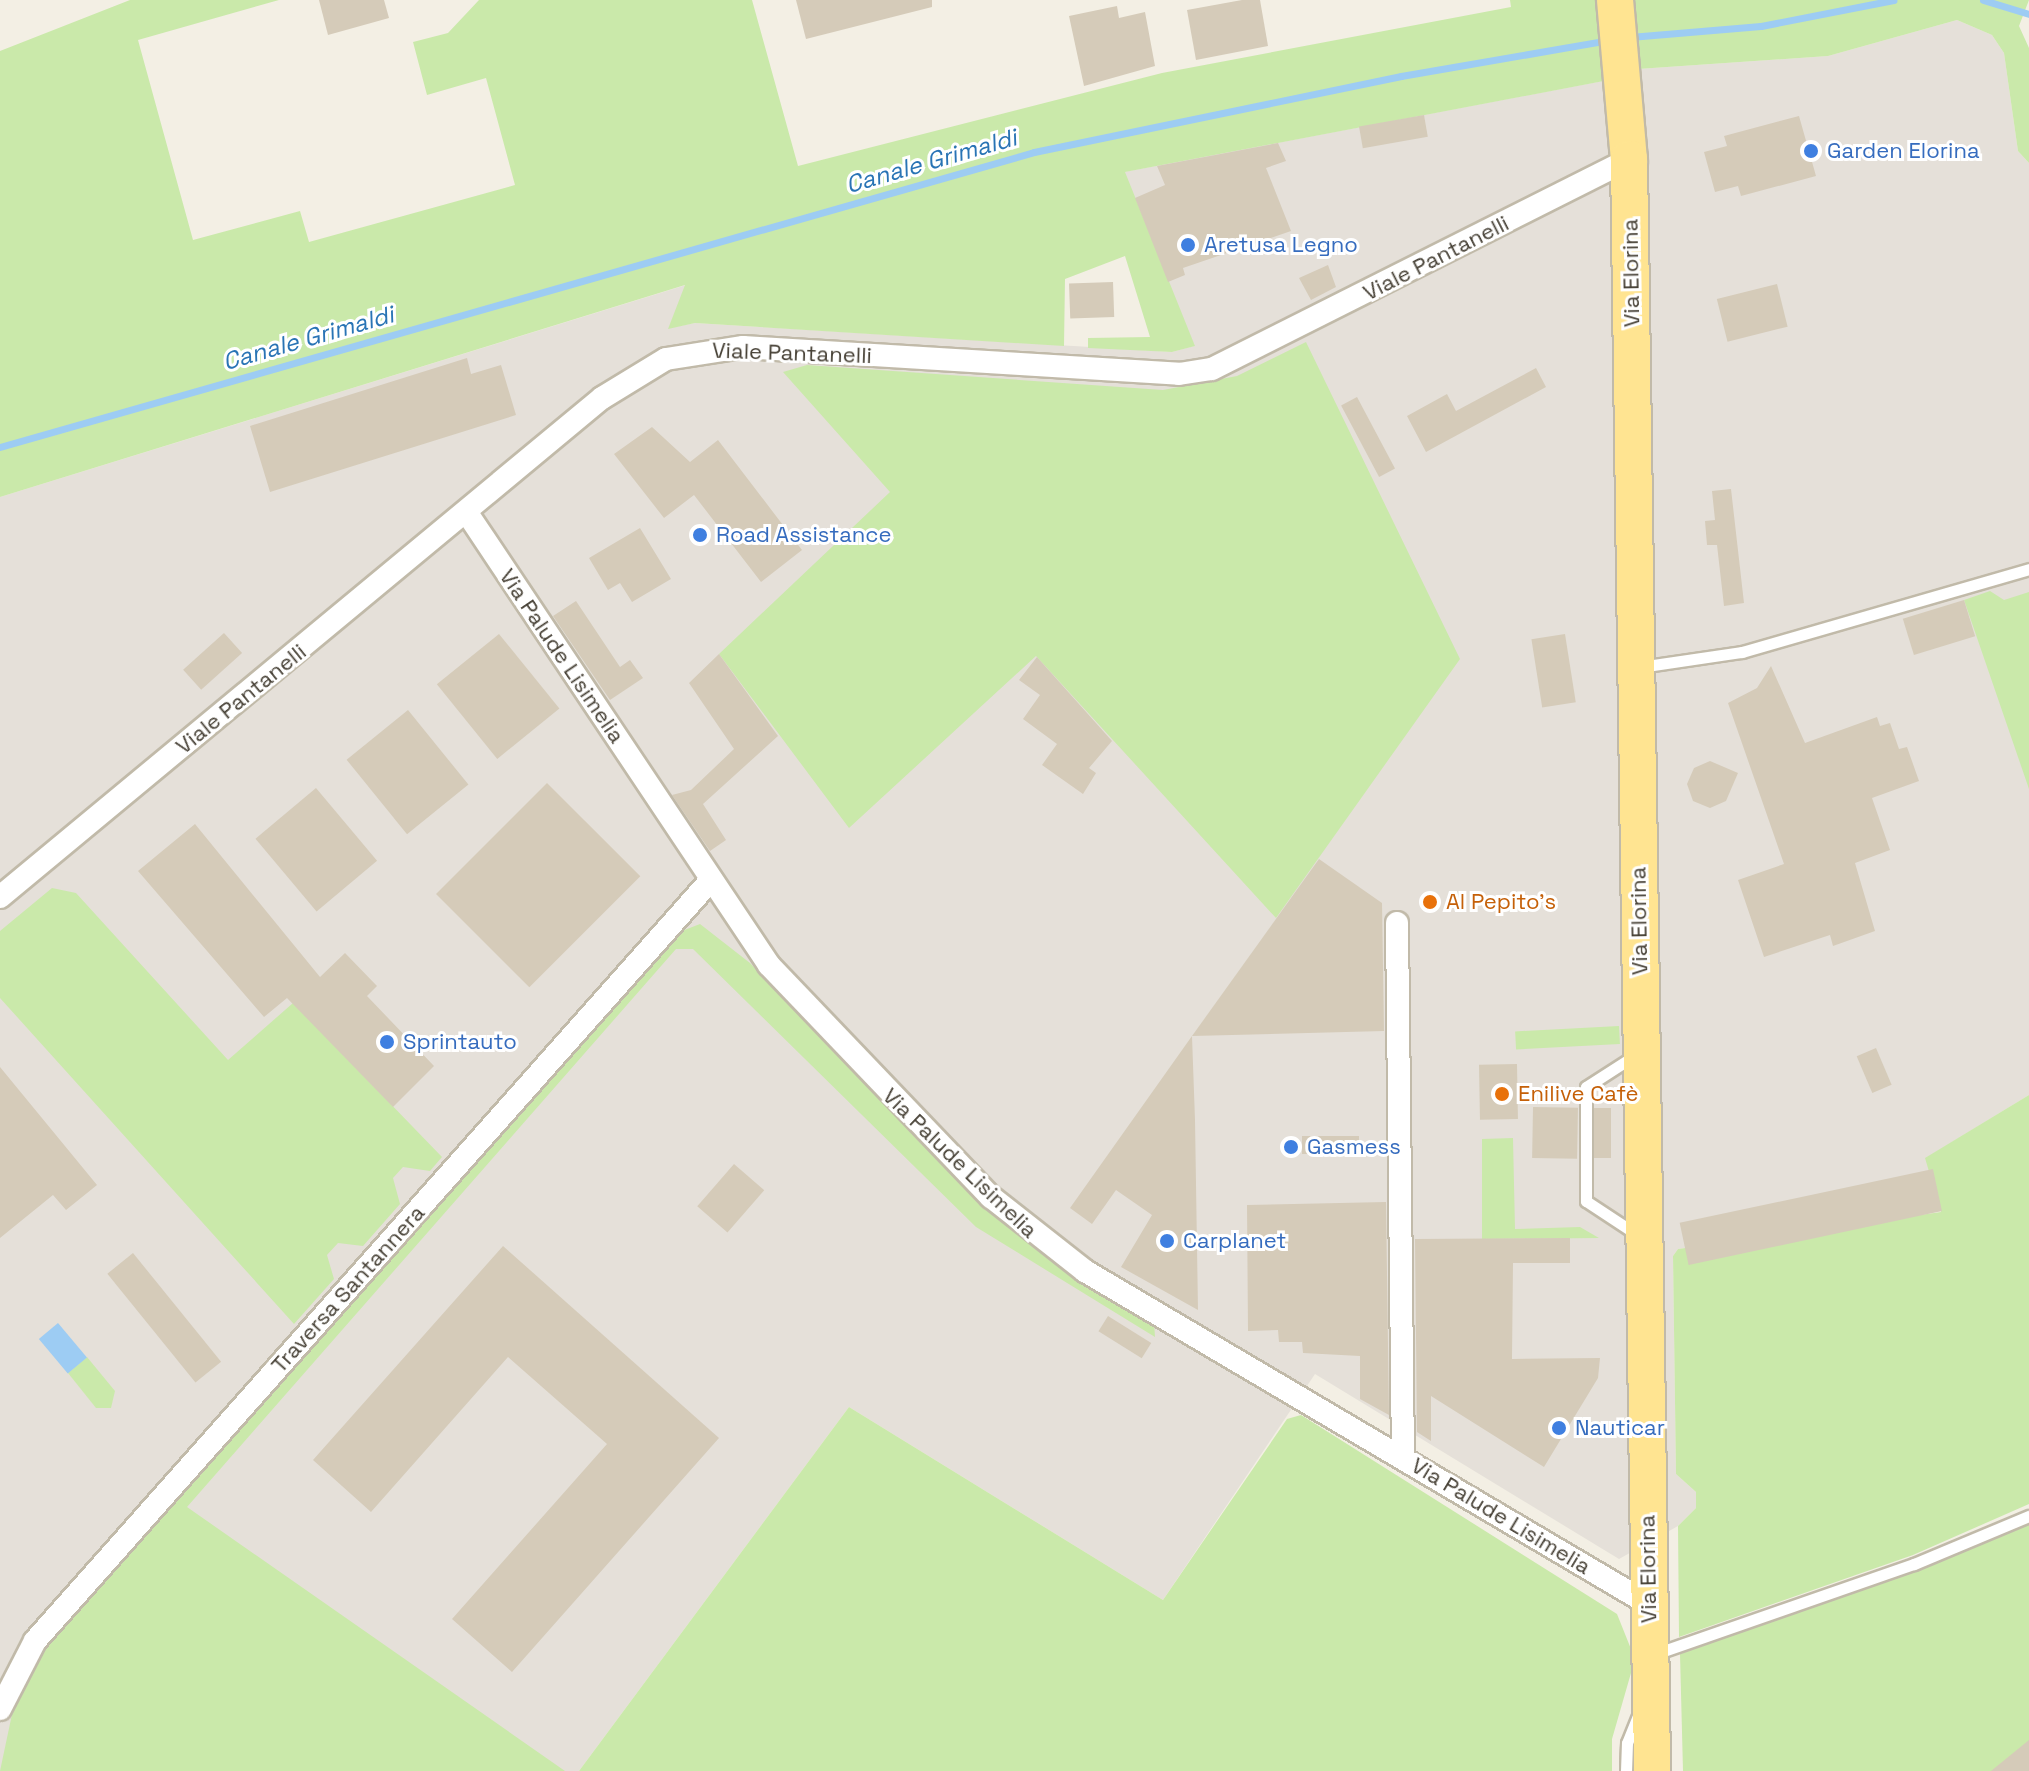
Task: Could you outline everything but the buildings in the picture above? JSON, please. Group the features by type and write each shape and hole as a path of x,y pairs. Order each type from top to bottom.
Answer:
{"main road":[{"name":"Via Elorina","path":"1615,2 1629,159 1647,1603 1651,1671 1649,1768"}],"street":[{"name":"Viale Pantanelli","path":"0,897 602,398 679,355 743,347 1179,374 1212,369 1629,159"},
{"name":"Via Palude Lisimelia","path":"467,513 769,965 912,1121 1034,1235 1647,1603"},
{"name":"Traversa Santannera","path":"0,1709 35,1641 711,880"},
{"path":"1397,923 1403,1458"}],"lane":[{"path":"1636,667 1742,652 2029,569"},
{"path":"1641,1051 1586,1087 1586,1201 1643,1239"},
{"path":"1651,1671 2029,1516"}],"shaded area":[{"path":"1957,20 1992,35 2004,53 2018,151 2029,163 2029,1095 1926,1158 1942,1211 1678,1249 1673,1256 1676,1474 1696,1492 1696,1508 1678,1526 1619,1559 1315,1374 1163,1600 849,1407 579,1771 0,1771 0,497 686,285 669,328 695,323 1172,352 1194,346 1124,172 1608,80 1638,69 1828,56"}],"green space":[{"path":"130,0 279,0 138,40 193,240 300,211 309,242 515,185 486,78 427,95 413,42 448,33 479,0 752,0 798,166 1162,73 1511,7 1510,0 2029,0 2019,26 2029,48 2029,163 2018,151 2004,53 1992,35 1957,20 1828,56 1638,69 1609,80 1125,172 1195,346 1172,352 1088,348 1088,338 1150,337 1125,256 1065,279 1064,346 695,323 668,329 685,285 0,497 0,51"},
{"path":"1306,342 1460,659 1276,918 1036,656 849,828 719,654 890,492 783,372 807,365 1163,390 1237,376"},
{"path":"1990,591 2004,600 2029,592 2029,789 1964,600"},
{"path":"52,888 76,893 228,1060 293,1003 442,1157 430,1171 403,1167 393,1178 400,1204 363,1246 338,1243 327,1255 334,1279 294,1324 0,998 0,931"},
{"path":"700,924 750,963 1016,1233 1154,1322 1155,1337 976,1227 693,949 676,949 187,1507 565,1771 0,1771 15,1700 45,1645 674,934"},
{"path":"1619,1026 1620,1044 1516,1049 1515,1031"},
{"path":"2029,1095 2029,1504 1913,1555 1679,1637 1678,1526 1696,1508 1696,1492 1676,1474 1673,1256 1678,1249 1941,1212 1925,1158"},
{"path":"1513,1138 1515,1229 1580,1227 1599,1238 1482,1239 1482,1139"},
{"path":"87,1357 115,1391 111,1408 96,1408 68,1373"},
{"path":"849,1407 1163,1600 1287,1419 1301,1415 1617,1614 1631,1649 1631,1673 1612,1739 1612,1771 579,1771"},
{"path":"2029,1523 2029,1771 1683,1771 1680,1654"}],"water":[{"path":"58,1323 87,1357 68,1374 39,1339"}],"waterway":[{"name":"Canale Grimaldi","path":"1630,37 1761,26 1893,0"},
{"name":"Canale Grimaldi","path":"1983,0 2029,14"},
{"name":"Canale Grimaldi","path":"0,447 1034,152 1401,76 1610,40"}],"place":[{"name":"Garden Elorina","path":"1811,151"},
{"name":"Aretusa Legno","path":"1188,245"},
{"name":"Road Assistance","path":"700,535"},
{"name":"Al Pepito's","path":"1430,902"},
{"name":"Sprintauto","path":"387,1042"},
{"name":"Enilive Cafè","path":"1502,1094"},
{"name":"Gasmess","path":"1291,1147"},
{"name":"Carplanet","path":"1167,1241"},
{"name":"Nauticar","path":"1559,1428"}]}
